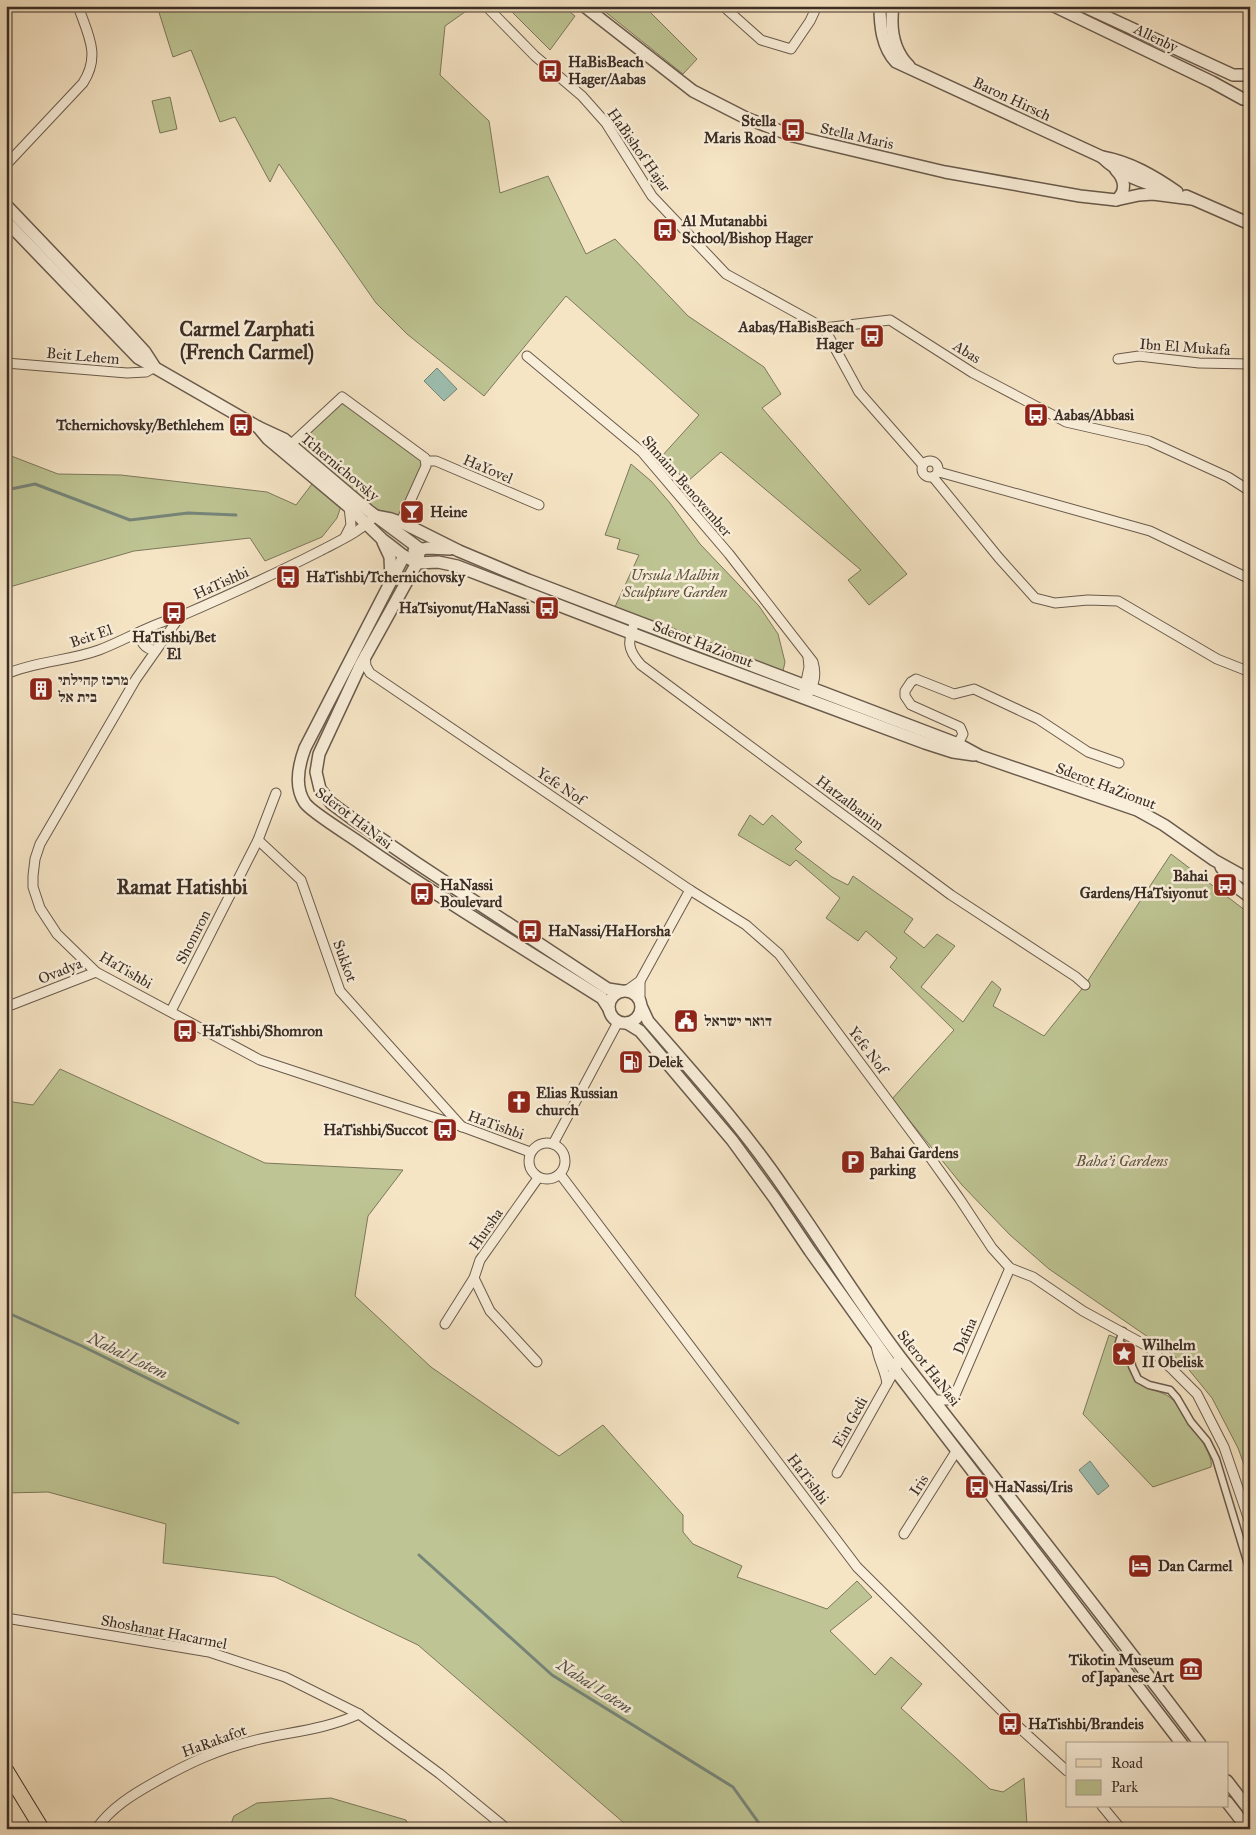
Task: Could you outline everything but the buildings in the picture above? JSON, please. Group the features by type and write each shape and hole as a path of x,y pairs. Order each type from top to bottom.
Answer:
{"main road":[{"path":"6,1770 42,1829"}],"street":[{"path":"6,165 83,83 91,71 93,58 90,42 78,6"},
{"name":"Stella Maris","path":"584,6 693,91 719,106 768,128 793,136 945,172 1080,196 1120,199 1146,194 1192,199"},
{"path":"723,6 761,40 791,49 810,21 817,6"},
{"name":"Baron Hirsch","path":"880,6 881,24 886,48 896,62 1102,157 1121,162 1142,176"},
{"path":"893,6 892,27 896,46 900,56 910,67"},
{"name":"Allenby","path":"1054,6 1212,82 1246,101"},
{"name":"Allenby","path":"1083,6 1233,75 1250,75"},
{"name":"HaBishof Hajar","path":"487,7 535,56 582,96 606,123 652,196 726,274 824,328"},
{"name":"Allenby","path":"1246,101 1239,91 1239,86 1250,75"},
{"name":"Baron Hirsch","path":"1102,157 1116,170 1142,176"},
{"path":"1116,170 1124,183 1120,199"},
{"path":"1120,199 1142,176 1250,224"},
{"name":"Tchernichovsky","path":"6,205 120,324 145,352 155,367"},
{"name":"Tchernichovsky","path":"6,221 138,358 258,428 268,438 288,449 375,516 405,524 459,551"},
{"name":"Abas","path":"824,328 890,320 973,373 1066,422 1149,441 1228,477 1250,491"},
{"path":"824,328 859,392 923,465 923,474 928,477 936,474 1150,531 1250,579"},
{"name":"Shnaim Benovember","path":"527,356 642,452 729,554 808,654 808,686 804,698"},
{"name":"Ibn El Mukafa","path":"1118,358 1139,356 1199,363 1250,364"},
{"name":"Beit Lehem","path":"6,363 128,373 146,372 155,367"},
{"path":"288,449 342,397 422,456 426,461 426,466 403,517 405,524"},
{"name":"Tchernichovsky","path":"288,449 382,539 404,556 417,562"},
{"name":"HaYovel","path":"426,461 436,462 539,505"},
{"path":"923,465 928,461 934,462 938,466 936,474"},
{"path":"936,474 1000,558 1035,598 1055,603 1088,600 1118,601 1217,659 1250,672"},
{"path":"345,538 351,525 351,513 348,507"},
{"path":"375,516 420,549"},
{"name":"HaTishbi","path":"375,516 367,525 345,538 288,567 183,615 161,642 136,679 40,844 35,859 33,887 40,908 57,934 96,972 260,1060 462,1127 530,1152"},
{"path":"382,539 390,557 390,581"},
{"path":"404,556 420,549 434,548 459,551"},
{"name":"Sderot HaNasi","path":"420,549 417,562 354,676 317,763 317,781 320,789 324,796 354,820 431,873 608,988 624,991"},
{"name":"Sderot HaZionut","path":"459,551 633,627 804,698 944,750 980,756"},
{"name":"Sderot HaNasi","path":"404,556 305,748 299,780 302,797 306,804 407,876 602,998 609,1009"},
{"name":"Sderot HaZionut","path":"417,562 438,562 457,566 808,686 958,744 980,756 1137,810 1164,825 1214,860 1250,880"},
{"name":"Beit El","path":"6,674 19,668 91,652 183,615"},
{"path":"153,626 159,632 161,642"},
{"name":"Hatzalbanim","path":"633,627 629,639 630,649 641,666 951,895 1076,977 1085,985"},
{"path":"142,631 140,638 143,644 148,649 156,650"},
{"path":"354,676 361,673 370,673 366,666 365,655"},
{"name":"Yefe Nof","path":"370,673 690,890 746,925 779,954 922,1146 992,1248 1010,1268 1033,1277 1083,1310 1147,1346 1197,1394 1224,1447 1250,1523"},
{"path":"958,744 963,734 960,727 911,705 907,701 905,691 913,680 921,681 954,694 974,689 1038,719 1088,752 1119,763"},
{"name":"Shomron","path":"170,1011 258,840 276,793"},
{"name":"Sukkot","path":"258,840 301,880 340,991 462,1127"},
{"name":"Sderot HaZionut","path":"1214,860 1238,888 1250,897"},
{"path":"622,1023 612,1017 609,1009 612,998 640,981 690,890"},
{"name":"Ovadya","path":"6,1007 96,972"},
{"path":"552,1144 622,1023 638,1017 641,1004 640,981"},
{"path":"624,991 634,993 641,1004"},
{"name":"Sderot HaNasi","path":"641,1004 648,1021 743,1132 899,1355 1198,1742"},
{"name":"Sderot HaNasi","path":"622,1023 640,1031 732,1140 775,1198 895,1370 1180,1742"},
{"path":"542,1143 552,1144 562,1151 565,1157 563,1169 560,1174 550,1180 538,1178 528,1164 530,1152 542,1143"},
{"name":"HaTishbi","path":"560,1174 857,1567 1011,1720 1066,1770"},
{"name":"Hursha","path":"445,1324 474,1278 480,1260 538,1178"},
{"name":"Dafna","path":"934,1400 943,1401 951,1399 958,1390 1010,1268"},
{"path":"474,1278 490,1311 537,1362"},
{"path":"1124,1332 1119,1342 1130,1350 1132,1366 1138,1379 1154,1387 1170,1390 1207,1441 1216,1459 1250,1571"},
{"path":"876,1343 887,1384"},
{"name":"Ein Gedi","path":"837,1473 895,1370 899,1355"},
{"name":"Iris","path":"904,1534 957,1450"},
{"name":"Shoshanat Hacarmel","path":"6,1618 210,1652 285,1677 359,1714 440,1774 507,1829"},
{"name":"HaRakafot","path":"96,1829 105,1816 120,1803 188,1763 217,1751 345,1721 359,1714"},
{"path":"1228,1782 1250,1811"},
{"path":"1228,1803 1248,1829"},
{"path":"1104,1808 1121,1829"}],"green space":[{"path":"157,6 471,6 445,26 440,75 489,121 500,193 548,176 586,254 615,239 688,316 764,367 781,394 762,408 907,574 869,605 848,580 861,570 721,452 687,482 662,456 699,415 566,296 484,396 407,334 376,303 279,164 270,182 235,117 220,122 191,50 173,57"},
{"path":"506,6 562,6 575,16 550,50"},
{"path":"598,6 644,6 697,59 683,74"},
{"path":"170,97 177,129 160,133 152,101"},
{"path":"342,403 421,458 422,468 398,517 374,510 297,442"},
{"path":"6,454 58,474 121,475 267,492 296,505 312,484 331,495 341,506 337,518 322,537 265,561 250,538 134,551 6,588"},
{"name":"Ursula Malbin Sculpture Garden","path":"631,464 651,481 700,544 759,606 778,634 785,662 783,671 614,609 639,555 617,549 620,539 605,535"},
{"name":"Baha'i Gardens","path":"750,815 763,825 772,815 802,842 795,849 832,877 848,885 853,876 913,919 904,932 924,948 937,934 955,946 921,987 963,1022 992,981 1001,989 993,1006 1044,1036 1085,985 1171,854 1250,914 1250,1481 1238,1448 1212,1398 1185,1365 1164,1348 1049,1269 1010,1235 962,1185 892,1099 954,1030 890,967 897,958 866,931 858,941 826,918 840,898 796,860 790,866 738,835"},
{"path":"60,1069 265,1163 403,1170 368,1216 355,1296 431,1367 559,1456 603,1425 683,1515 683,1532 693,1544 742,1566 737,1577 827,1609 857,1581 872,1597 830,1631 875,1675 891,1657 922,1684 901,1708 990,1789 1003,1792 1024,1778 1027,1825 1036,1824 1037,1829 631,1829 418,1645 275,1577 163,1563 166,1524 48,1492 6,1493 6,1101 33,1105"},
{"path":"1109,1335 1117,1338 1125,1347 1129,1369 1136,1380 1174,1401 1203,1443 1211,1461 1211,1467 1153,1487 1083,1414"},
{"path":"331,1798 406,1820 410,1829 229,1829 234,1816 257,1803"}],"shaded area":[{"path":"437,368 457,389 444,401 424,381"},
{"path":"1090,1461 1109,1486 1098,1495 1079,1470"}],"waterway":[{"path":"6,490 35,484 130,520 188,513 236,515"},
{"name":"Nahal Lotem","path":"6,1312 82,1346 238,1423"},
{"name":"Nahal Lotem","path":"419,1555 552,1675 733,1787 763,1829"}],"place":[{"name":"HaBisBeach Hager/Aabas","path":"550,71"},
{"name":"Stella Maris Road","path":"793,130"},
{"name":"Al Mutanabbi School/Bishop Hager","path":"665,230"},
{"name":"Aabas/HaBisBeach Hager","path":"872,336"},
{"name":"Aabas/Abbasi","path":"1036,415"},
{"name":"Tchernichovsky/Bethlehem","path":"241,425"},
{"name":"Heine","path":"412,512"},
{"name":"HaTishbi/Tchernichovsky","path":"288,577"},
{"name":"HaTsiyonut/HaNassi","path":"547,608"},
{"name":"HaTishbi/Bet El","path":"174,613"},
{"name":"מרכז קהילתי בית אל","path":"41,689"},
{"name":"Bahai Gardens/HaTsiyonut","path":"1225,885"},
{"name":"HaNassi Boulevard","path":"422,894"},
{"name":"HaNassi/HaHorsha","path":"530,931"},
{"name":"דואר ישראל","path":"686,1021"},
{"name":"HaTishbi/Shomron","path":"185,1031"},
{"name":"Delek","path":"631,1062"},
{"name":"Elias Russian church","path":"519,1102"},
{"name":"HaTishbi/Succot","path":"445,1130"},
{"name":"Bahai Gardens parking","path":"853,1162"},
{"name":"Wilhelm II Obelisk","path":"1124,1354"},
{"name":"HaNassi/Iris","path":"977,1487"},
{"name":"Dan Carmel","path":"1140,1566"},
{"name":"Tikotin Museum of Japanese Art","path":"1191,1669"},
{"name":"HaTishbi/Brandeis","path":"1010,1724"}],"district":[{"name":"Carmel Zarphati (French Carmel)","path":"247,340"},
{"name":"Ramat Hatishbi","path":"182,887"}]}
